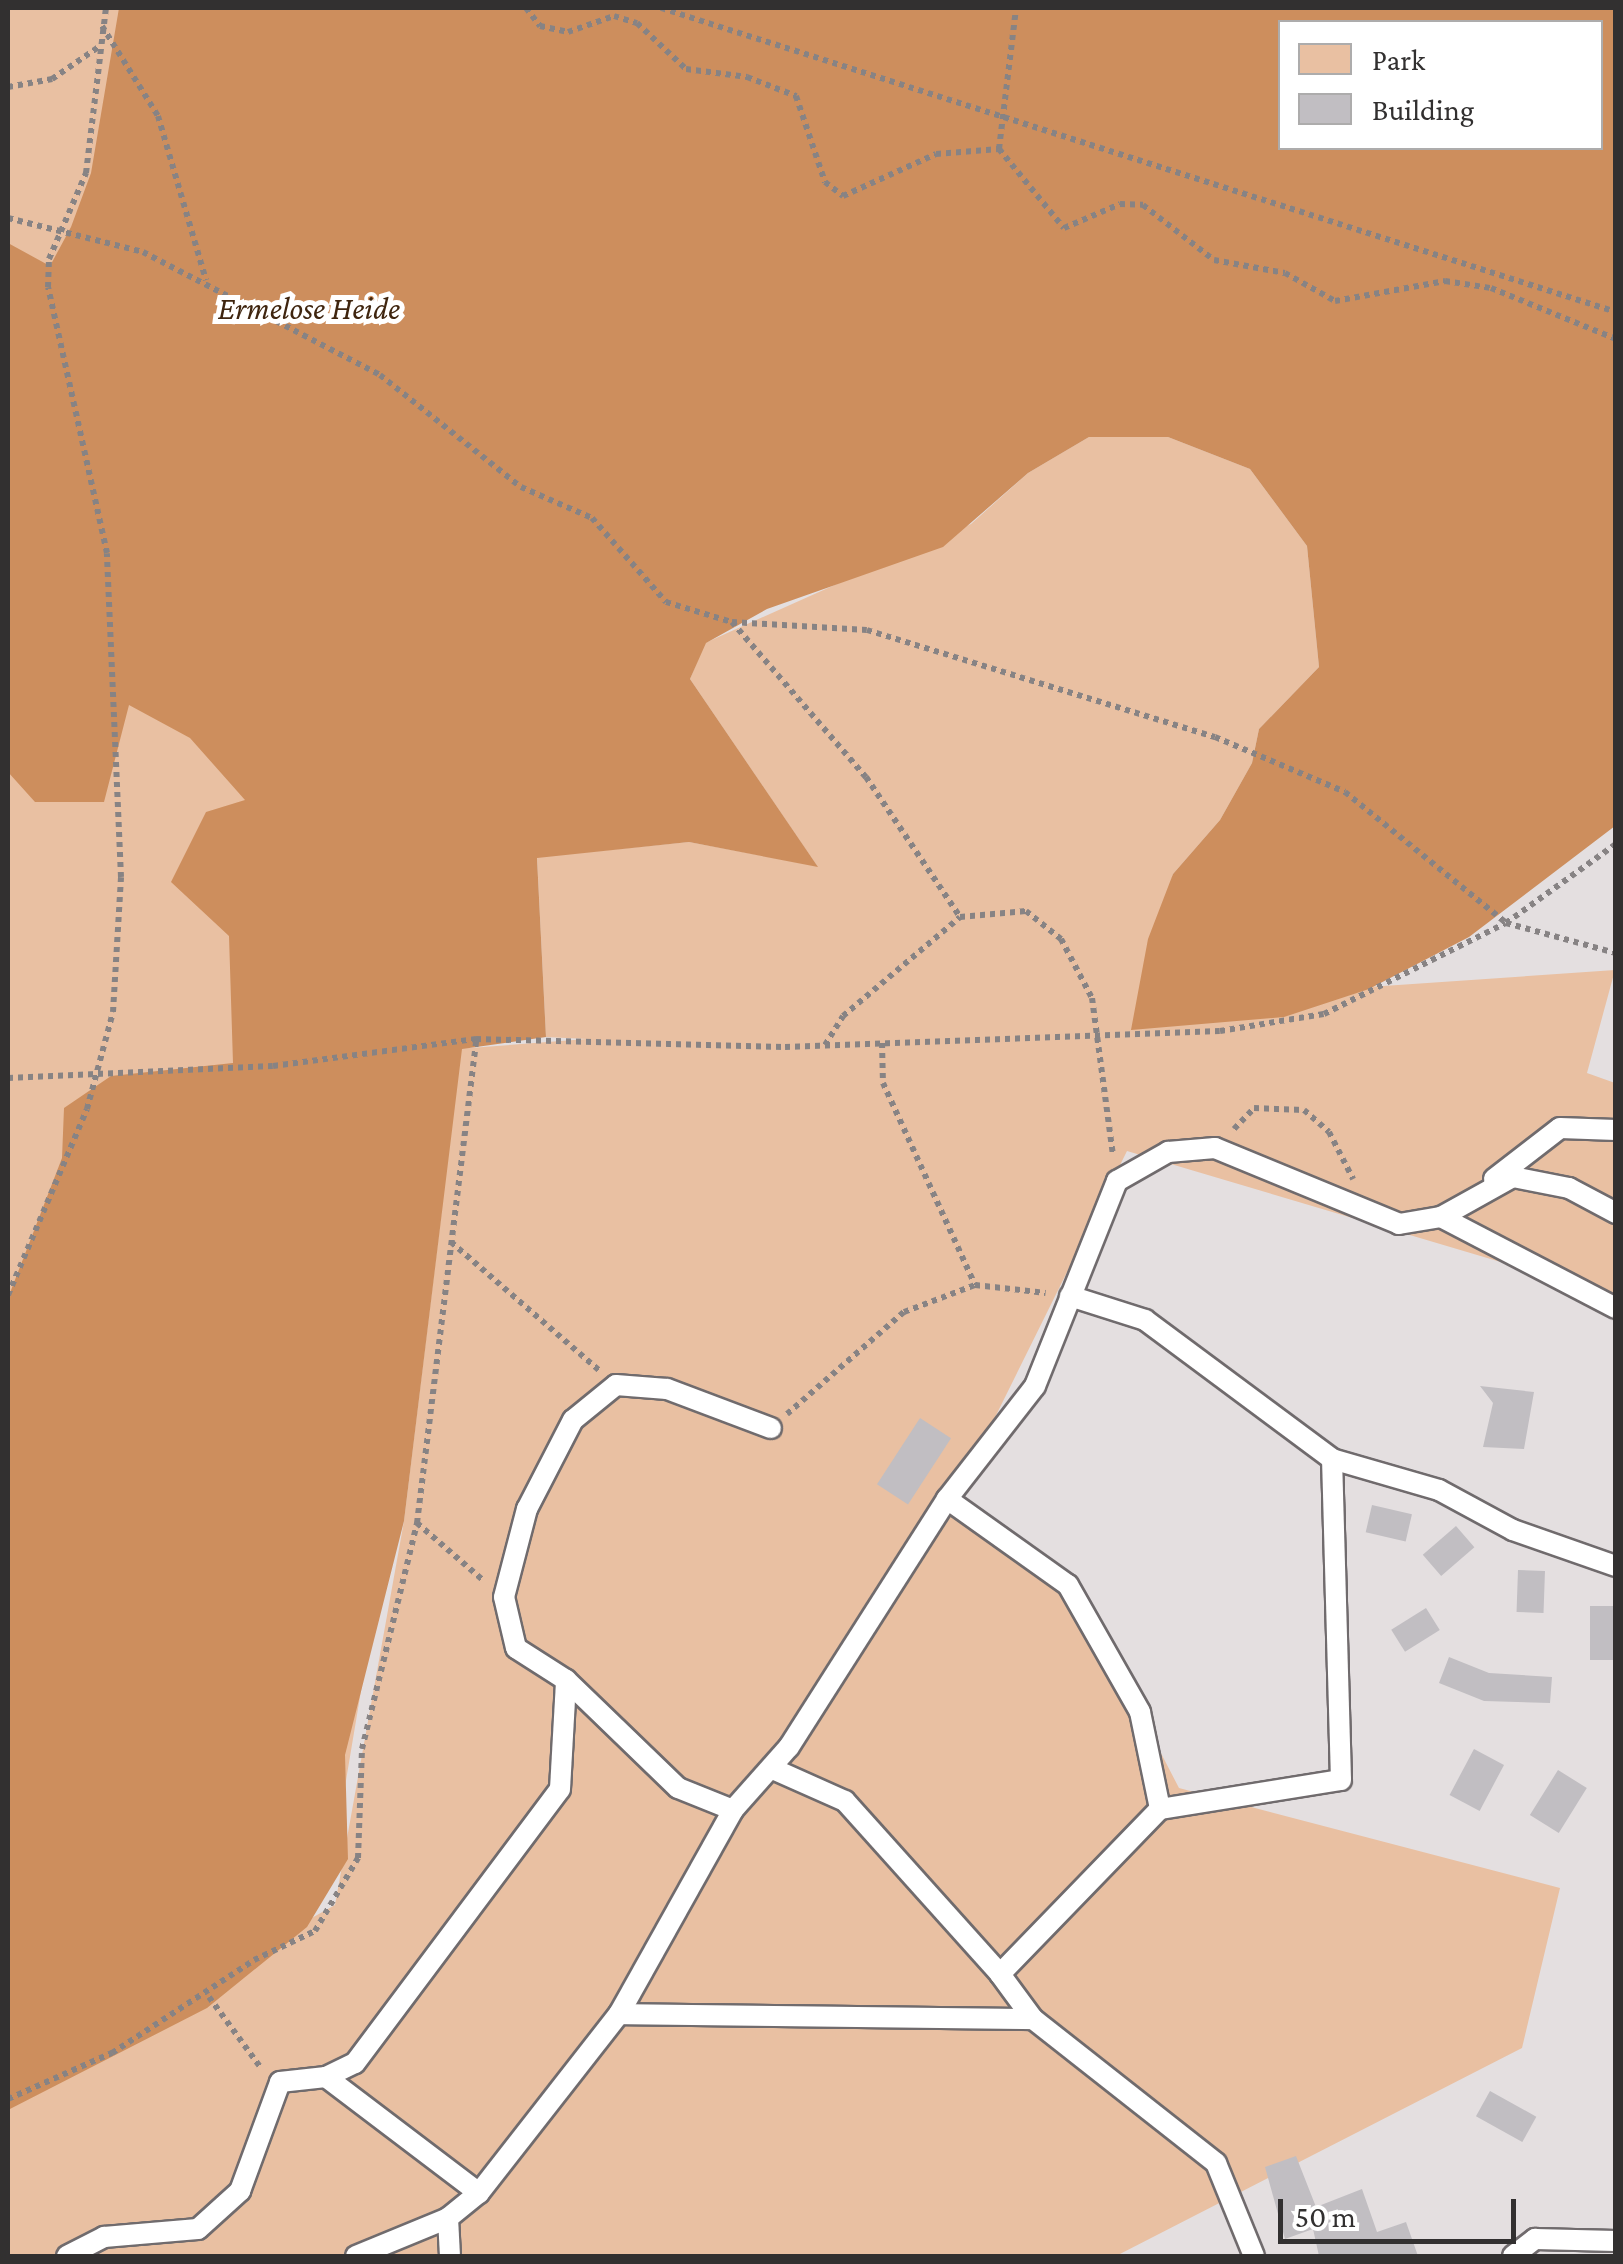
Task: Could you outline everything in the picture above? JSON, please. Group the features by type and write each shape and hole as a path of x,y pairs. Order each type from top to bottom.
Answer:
{"lane":[{"path":"356,2256 448,2218 479,2193 619,2014 733,1810 773,1769 946,1499 1035,1386 1116,1180 1168,1152 1215,1148 1399,1224 1442,1217 1560,1128 1616,1130"},
{"path":"1489,1184 1512,1177 1569,1188 1616,1213"},
{"path":"1442,1217 1616,1308"},
{"path":"1070,1296 1145,1320 1332,1460 1440,1490 1513,1530 1616,1566"},
{"path":"733,1810 678,1788 566,1680 516,1648 504,1597 527,1509 573,1420 616,1385 667,1389 771,1428"},
{"path":"1000,1974 1160,1809 1340,1780 1332,1460"},
{"path":"946,1499 1068,1585 1140,1712 1160,1809"},
{"path":"67,2256 104,2237 198,2228 240,2190 280,2082 326,2077 355,2063 560,1789 566,1680"},
{"path":"773,1769 846,1802 1000,1974 1033,2019 1216,2163 1246,2253"},
{"path":"619,2014 1033,2019"},
{"path":"326,2077 479,2193"},
{"path":"448,2218 450,2256"},
{"path":"1514,2256 1535,2240 1616,2241"}],"path":[{"path":"8,1296 95,1074 113,1012 121,876 107,553 48,287 61,230 86,173 106,8"},
{"path":"526,8 540,26 568,32 614,16 637,23 686,70 747,77 796,96 826,182 842,196 936,154 999,150"},
{"path":"661,8 1616,312"},
{"path":"1016,8 999,150 1064,228 1120,204 1143,205 1214,260 1284,274 1334,300 1445,281 1490,288 1616,340"},
{"path":"102,24 158,116 206,281"},
{"path":"8,87 52,79 100,45"},
{"path":"8,218 61,230 206,281 380,375 521,487 592,518 666,602 732,622 867,630 1215,737 1345,792 1506,923 1616,954"},
{"path":"732,622 866,777 960,917"},
{"path":"8,1078 272,1066 476,1039 825,1045 1220,1030 1324,1014 1506,923 1616,844"},
{"path":"825,1045 855,1005 960,917 1026,911 1061,939 1099,1034 1116,1180"},
{"path":"8,2099 209,1997 254,1960 316,1931 358,1858 362,1749 417,1524 476,1039"},
{"path":"882,1043 883,1083 975,1285"},
{"path":"1215,1148 1254,1108 1304,1110 1329,1132 1370,1212"},
{"path":"452,1242 616,1385"},
{"path":"771,1428 904,1312 975,1285 1070,1296"},
{"path":"417,1524 504,1597"},
{"path":"209,1997 253,2063 280,2082"}],"green space":[{"name":"Ermelose Heide","path":"8,8 674,8 470,1048 587,1039 546,1037 537,857 689,842 817,866 690,679 705,643 971,524 1028,473 1089,437 1168,437 1250,469 1307,546 1319,667 1259,729 1252,763 1220,820 1173,874 1137,1003 1615,970 1587,1073 1615,1083 1615,1296 1127,1151 956,1496 1076,1589 1179,1788 1560,1888 1522,2048 1116,2256 8,2256","holes":["442,1208 404,1521 335,1905 299,1925 333,1858"]},
{"name":"Ermelose Heide","path":"119,8 1615,8 1615,826 1469,937 1369,989 1284,1017 1131,1030 1148,939 1173,874 1220,820 1252,763 1259,729 1319,667 1307,546 1250,469 1168,437 1089,437 1028,473 943,547 767,609 706,643 690,679 818,867 689,842 537,858 546,1037 462,1049 404,1521 345,1755 348,1859 307,1927 207,2008 8,2110 8,1298 62,1158 64,1108 111,1076 233,1063 229,936 171,882 206,812 245,800 190,738 129,705 104,802 35,802 8,772 8,243 50,266 71,227 91,173"}],"building":[{"path":"1480,1386 1534,1392 1524,1449 1483,1447 1493,1403"},
{"path":"920,1418 951,1438 908,1504 877,1484"},
{"path":"1372,1505 1412,1514 1406,1542 1366,1532"},
{"path":"1456,1526 1474,1547 1441,1576 1423,1555"},
{"path":"1518,1570 1545,1571 1544,1613 1517,1612"},
{"path":"1590,1606 1616,1606 1616,1660 1590,1660"},
{"path":"1426,1608 1440,1630 1405,1652 1391,1630"},
{"path":"1449,1657 1489,1673 1552,1677 1550,1703 1484,1701 1439,1683"},
{"path":"1474,1749 1504,1765 1480,1811 1450,1795"},
{"path":"1558,1770 1587,1788 1559,1833 1530,1815"},
{"path":"1490,2091 1536,2117 1522,2142 1476,2116"},
{"path":"1296,2156 1316,2207 1362,2189 1377,2232 1406,2222 1418,2256 1319,2256 1313,2229 1285,2239 1265,2167"}]}
